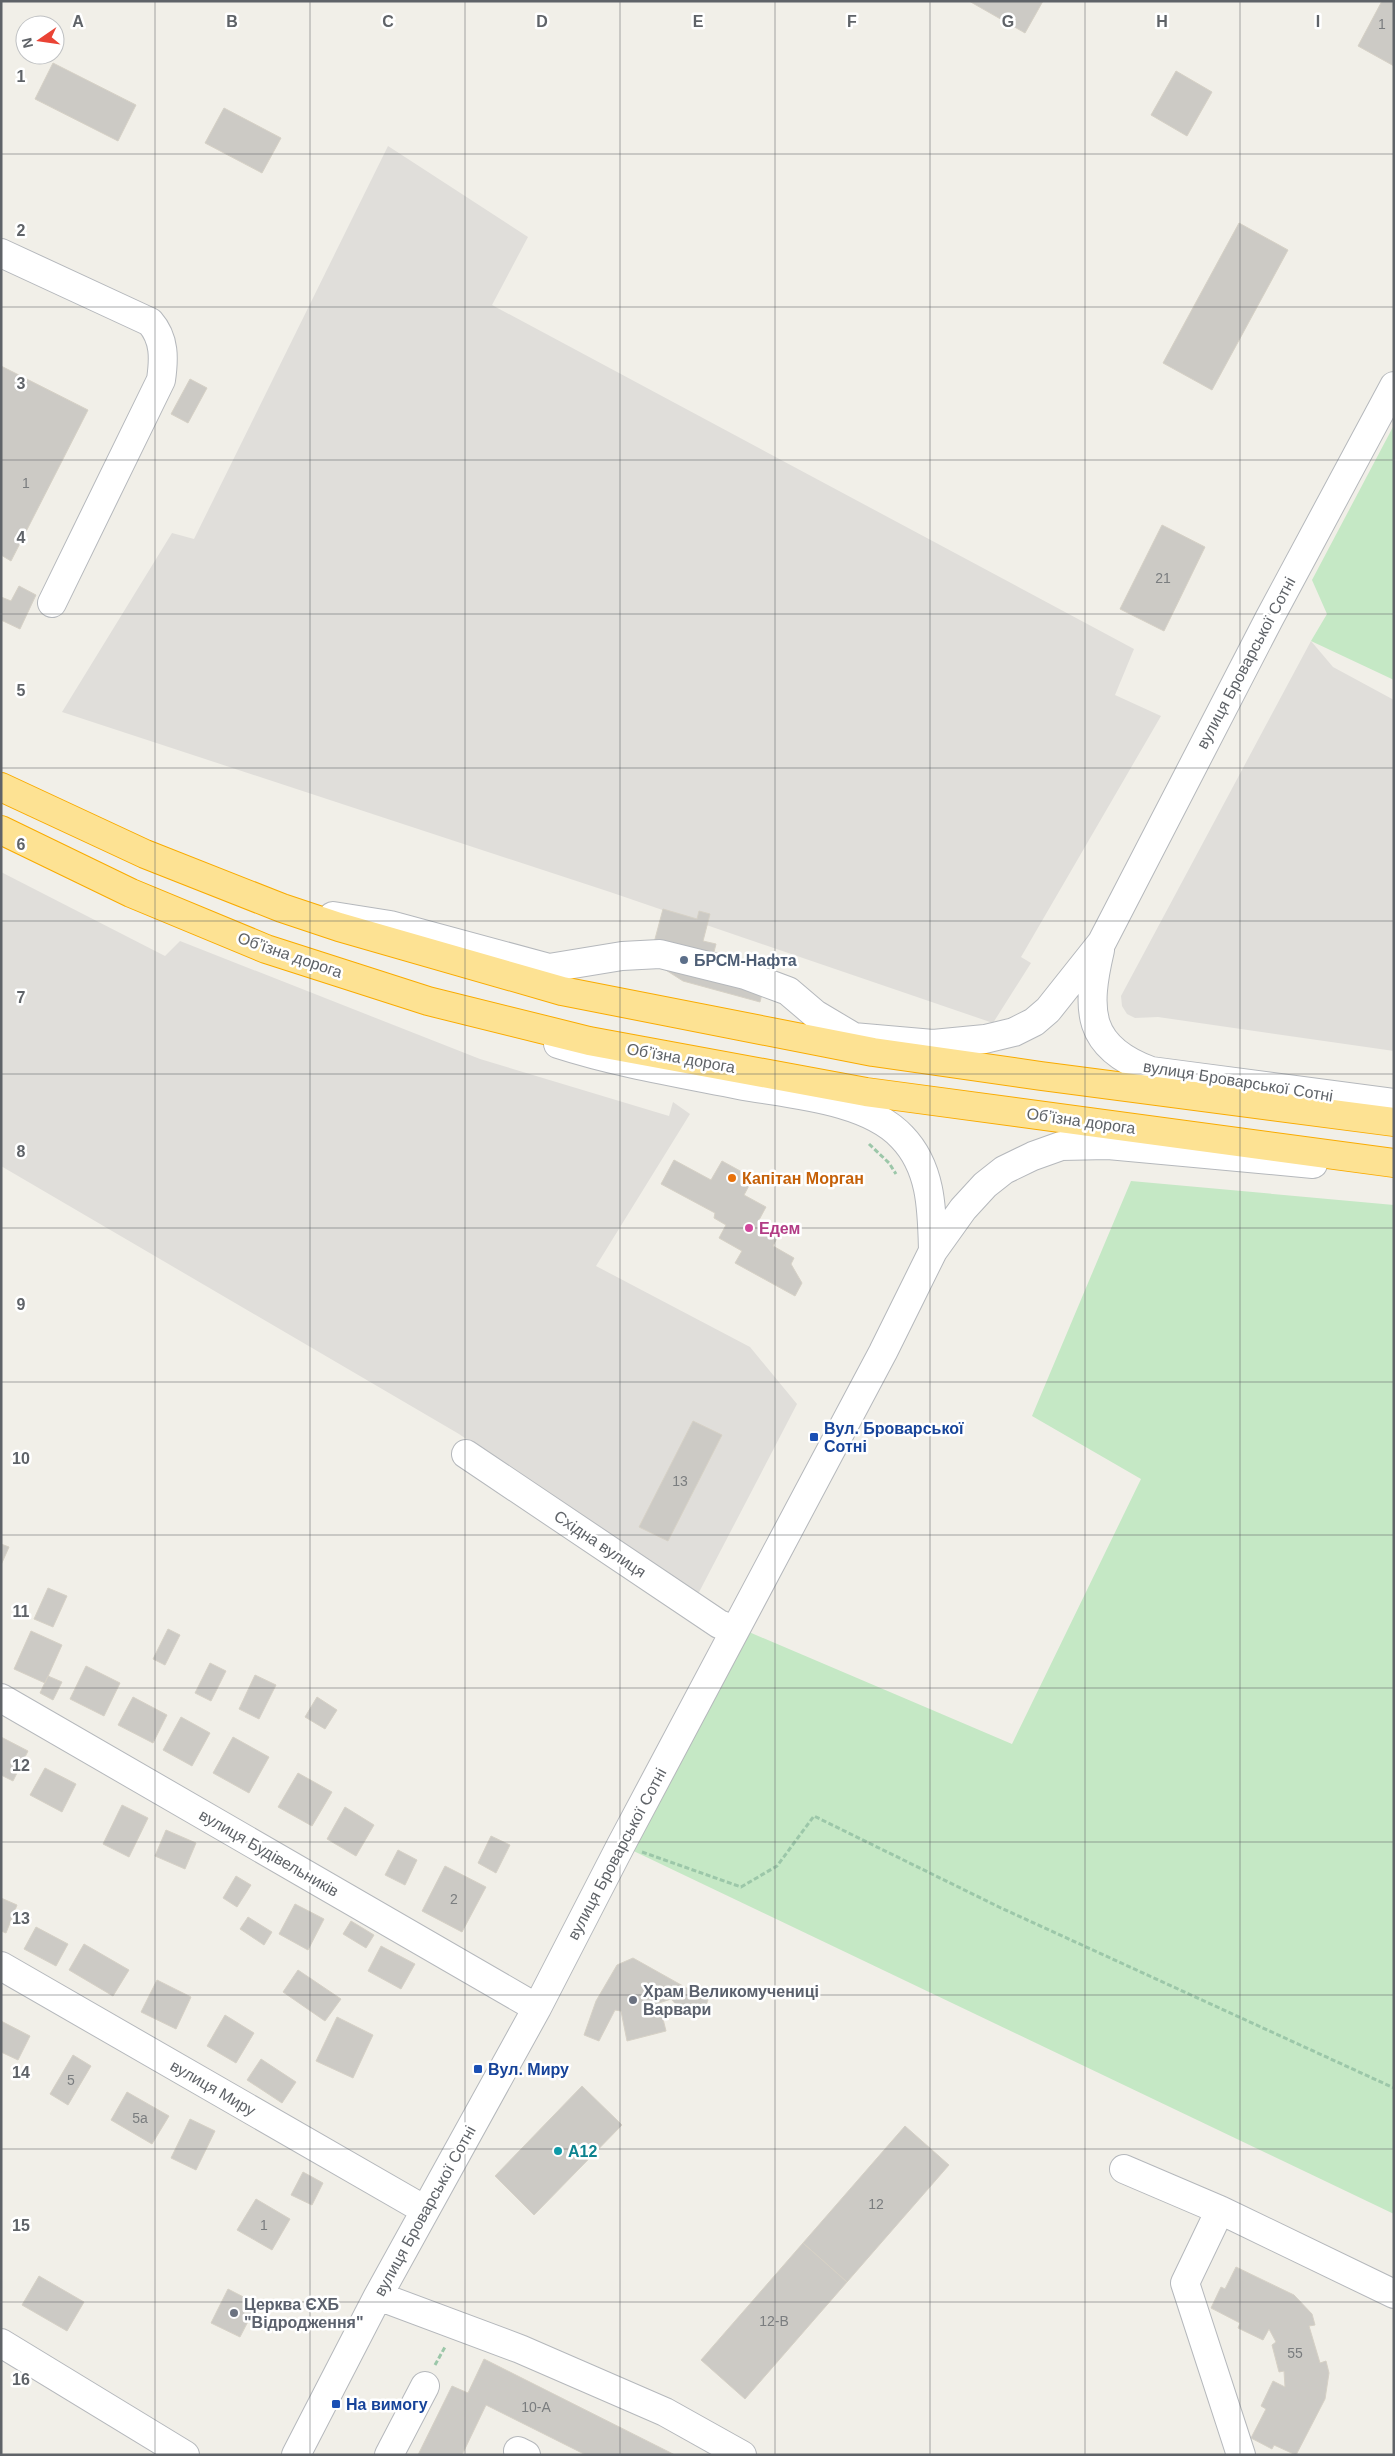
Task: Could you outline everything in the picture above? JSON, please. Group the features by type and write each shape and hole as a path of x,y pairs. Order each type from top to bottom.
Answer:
{"highway":[{"path":"1,787 145,854 282,908 339,927 562,991 788,1036 930,1059 1041,1076 1394,1122"},
{"name":"Обʼїзна дорога","path":"1,830 131,893 266,949 428,1001 589,1041 866,1092 1394,1163"}],"street":[{"path":"1,253 150,322 158,331 162,347 161,380 52,603"},
{"name":"вулиця Броварської Сотні","path":"788,1036 847,1035 933,1044 984,1039 1014,1032 1034,1022 1048,1010 1102,942 1264,627 1394,386"},
{"path":"282,908 390,925 549,968 622,956 660,954 745,975 788,991 815,1014 847,1035 930,1059"},
{"name":"вулиця Броварської Сотні","path":"1102,942 1092,984 1091,1006 1097,1028 1110,1049 1128,1062 1151,1071 1394,1103"},
{"path":"428,1001 597,1057 838,1104 878,1118 903,1137 918,1162 930,1192 933,1251"},
{"name":"вулиця Броварської Сотні","path":"296,2455 378,2296 537,2008 621,1844 883,1352 933,1251 963,1210 985,1185 1004,1170 1033,1156 1062,1146 1108,1145 1394,1171"},
{"name":"Східна вулиця","path":"466,1454 711,1618 735,1630"},
{"name":"вулиця Будівельників","path":"1,1698 537,2008"},
{"name":"вулиця Миру","path":"1,1966 425,2210"},
{"path":"1124,2169 1220,2210 1394,2294"},
{"path":"1220,2210 1185,2283 1241,2455"},
{"path":"378,2296 520,2349 665,2412 742,2455"},
{"path":"1,2343 185,2455"},
{"path":"389,2455 424,2386"}],"path":[{"path":"865,1140 889,1163 899,1178"},
{"path":"621,1844 741,1887 777,1866 814,1816 999,1907 1394,2088"},
{"path":"424,2386 457,2325"}],"shaded area":[{"path":"388,146 528,237 492,305 1134,649 1115,695 1161,716 1021,957 1031,963 993,1023 610,892 62,712 172,533 194,539"},
{"path":"1311,641 1333,667 1394,700 1394,1051 1158,1017 1135,1018 1127,1014 1122,1006 1121,996"},
{"path":"1,872 165,956 180,941 480,1059 669,1116 673,1102 690,1114 596,1266 750,1347 797,1404 696,1598 459,1434 1,1166"}],"green space":[{"path":"1394,425 1394,680 1311,641 1327,614 1312,580"},
{"path":"1131,1181 1394,1205 1394,2214 621,1845 749,1632 1012,1744 1141,1479 1032,1416"}],"building":[{"path":"969,1 1043,1 1025,33"},
{"path":"1382,1 1394,1 1394,66 1358,46"},
{"path":"52,65 57,65 136,105 118,141 35,99"},
{"path":"1176,71 1212,92 1187,136 1151,115"},
{"path":"224,108 281,138 262,173 205,143"},
{"path":"1239,223 1288,250 1212,390 1163,363"},
{"path":"1,366 88,410 11,561 1,555"},
{"path":"190,379 207,388 188,423 171,414"},
{"path":"1162,525 1205,547 1164,631 1120,609"},
{"path":"19,586 36,595 20,629 1,620 1,597 11,601"},
{"name":"БРСМ-Нафта","path":"663,909 697,919 699,911 710,914 703,941 716,944 710,967 765,982 760,1002 683,981 661,967 651,954"},
{"name":"Едем","path":"674,1160 711,1180 722,1161 753,1178 744,1195 766,1207 759,1220 780,1232 773,1246 794,1258 791,1264 802,1283 795,1296 735,1263 742,1251 719,1238 726,1225 714,1218 715,1213 661,1184"},
{"path":"693,1421 722,1435 668,1541 639,1527"},
{"path":"1,1544 9,1547 1,1565"},
{"path":"48,1588 67,1596 53,1627 34,1619"},
{"path":"168,1629 180,1635 165,1665 153,1659"},
{"path":"31,1631 62,1645 45,1683 14,1669"},
{"path":"210,1663 226,1671 211,1701 195,1693"},
{"path":"86,1666 120,1683 104,1716 70,1699"},
{"path":"255,1675 276,1685 259,1719 239,1709"},
{"path":"48,1676 62,1682 53,1700 40,1693"},
{"path":"133,1697 167,1715 153,1743 118,1725"},
{"path":"317,1697 337,1710 325,1729 305,1717"},
{"path":"181,1717 210,1733 192,1766 163,1750"},
{"path":"1,1737 28,1751 13,1781 1,1775"},
{"path":"233,1737 269,1757 249,1793 213,1773"},
{"path":"45,1768 76,1784 62,1812 30,1795"},
{"path":"298,1773 332,1792 312,1826 278,1807"},
{"path":"122,1805 148,1818 129,1857 103,1844"},
{"path":"345,1807 374,1825 356,1856 327,1839"},
{"path":"166,1830 196,1843 185,1869 155,1856"},
{"path":"491,1836 510,1845 496,1873 478,1863"},
{"path":"398,1850 417,1860 405,1885 385,1875"},
{"path":"445,1866 486,1887 462,1932 422,1911"},
{"path":"236,1876 251,1885 237,1907 223,1898"},
{"path":"1,1898 17,1905 6,1933 1,1931"},
{"path":"295,1904 324,1919 308,1950 279,1934"},
{"path":"248,1917 272,1932 264,1945 240,1929"},
{"path":"351,1921 374,1935 366,1948 343,1934"},
{"path":"36,1927 68,1944 56,1966 24,1949"},
{"path":"84,1944 129,1970 113,1996 69,1970"},
{"path":"381,1946 415,1964 401,1989 368,1971"},
{"name":"Храм Великомучениці Варвари","path":"633,1958 708,2000 705,2008 687,2016 671,1999 659,2003 666,2031 627,2041 621,2011 615,2010 599,2041 584,2035 596,2001 617,1965"},
{"path":"298,1970 341,1999 325,2021 283,1992"},
{"path":"157,1980 191,1997 176,2029 141,2012"},
{"path":"225,2015 254,2033 236,2063 207,2046"},
{"path":"337,2017 373,2035 353,2078 316,2061"},
{"path":"1,2021 30,2036 18,2060 1,2052"},
{"path":"73,2055 91,2066 68,2105 50,2094"},
{"path":"261,2059 296,2082 282,2103 247,2080"},
{"name":"А12","path":"582,2086 622,2125 534,2215 495,2176"},
{"path":"127,2092 169,2116 152,2144 111,2120"},
{"path":"190,2119 215,2131 196,2170 171,2158"},
{"path":"905,2126 949,2165 847,2282 803,2243"},
{"path":"303,2172 323,2183 312,2205 291,2195"},
{"path":"256,2199 290,2219 272,2250 237,2230"},
{"path":"803,2243 847,2282 745,2399 701,2360"},
{"path":"1236,2267 1294,2295 1312,2314 1315,2325 1309,2326 1320,2363 1326,2361 1329,2373 1325,2399 1296,2455 1274,2445 1272,2449 1251,2438 1266,2409 1261,2406 1273,2381 1285,2387 1284,2371 1279,2372 1272,2345 1276,2342 1269,2329 1263,2340 1238,2328 1240,2323 1211,2308 1221,2287 1225,2289"},
{"path":"39,2276 84,2302 67,2331 22,2305"},
{"name":"Церква ЄХБ \"Відродження\"","path":"228,2289 257,2304 240,2337 211,2323"},
{"path":"484,2359 675,2455 586,2455 486,2405 462,2455 418,2455 452,2386 468,2393"}],"place":[{"name":"БРСМ-Нафта","path":"684,960"},
{"name":"Капітан Морган","path":"732,1178"},
{"name":"Едем","path":"749,1228"},
{"name":"Вул. Броварської Cотні","path":"814,1437"},
{"name":"Храм Великомучениці Варвари","path":"633,2000"},
{"name":"Вул. Миру","path":"478,2069"},
{"name":"А12","path":"558,2151"},
{"name":"Церква ЄХБ \"Відродження\"","path":"234,2313"},
{"name":"На вимогу","path":"336,2404"}]}
